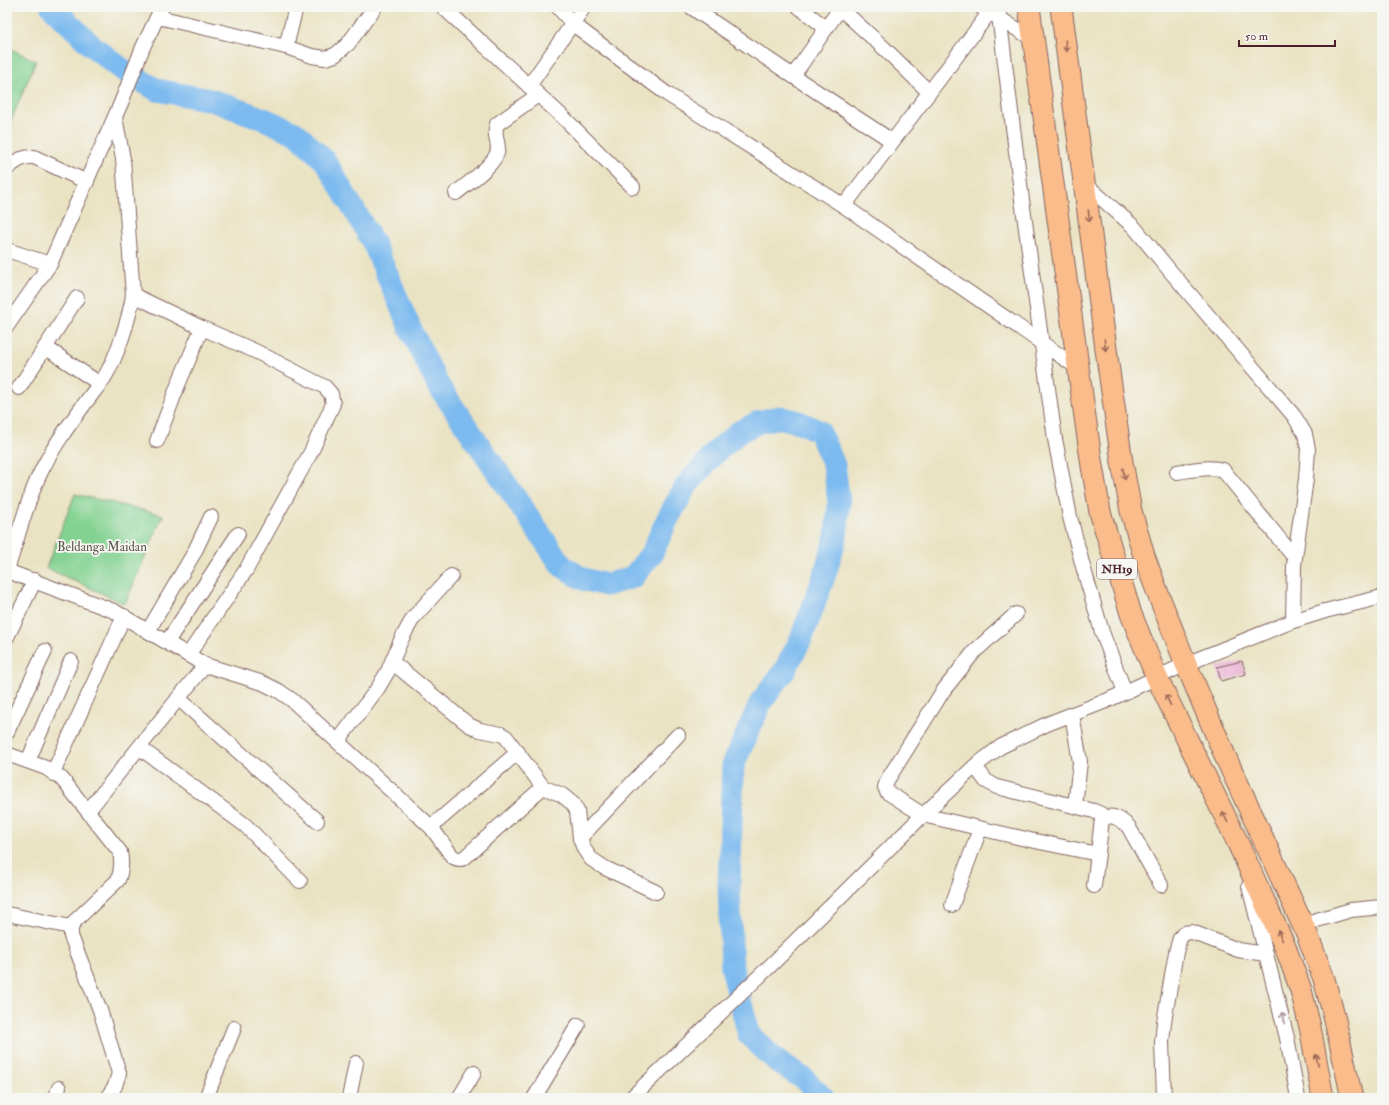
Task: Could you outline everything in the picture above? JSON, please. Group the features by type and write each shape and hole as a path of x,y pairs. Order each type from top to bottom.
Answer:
{"highway":[{"name":"NH19","path":"1029,7 1078,368 1100,512 1131,614 1157,678 1236,839 1283,943 1300,990 1310,1027 1323,1098"},
{"name":"NH19","path":"1061,7 1108,364 1122,462 1131,511 1144,556 1186,664 1226,758 1303,924 1324,979 1337,1027 1352,1098"}],"street":[{"path":"286,47 296,7"},
{"path":"7,326 50,264 121,103 143,47 160,12 286,47 312,56 325,58 335,55 348,44 374,7"},
{"path":"443,7 566,120 633,187"},
{"path":"558,7 573,24 668,94 844,206 1078,368"},
{"path":"456,192 495,158 498,150 494,131 497,124 534,90 584,7"},
{"path":"691,7 892,141"},
{"path":"798,7 826,28"},
{"path":"793,76 840,8 929,92"},
{"path":"844,206 929,92 992,11"},
{"path":"992,11 1033,39"},
{"path":"992,11 1022,200 1055,439 1070,517 1102,632 1125,692"},
{"path":"115,117 123,159 133,295 130,311 111,366 52,452 38,477 7,571 35,580 114,611 205,665 263,683 279,691 292,700 338,741 431,827 452,856 460,860 543,787"},
{"path":"7,168 22,158 27,156 34,157 87,182"},
{"path":"1084,183 1134,227 1175,278 1294,416 1305,434 1308,449 1306,479 1295,558 1293,621"},
{"path":"7,250 50,264"},
{"path":"133,295 202,328 255,351 325,387 331,394 333,404 311,452 246,570 188,655"},
{"path":"19,388 77,298"},
{"path":"157,441 178,385 202,328"},
{"path":"45,347 100,384"},
{"path":"1177,472 1206,468 1217,468 1223,470 1295,558"},
{"path":"148,631 194,554 211,517"},
{"path":"167,642 238,534"},
{"path":"338,741 378,688 388,671 401,640 413,618 451,576"},
{"path":"7,637 35,580"},
{"path":"631,1098 769,967 975,766 1000,747 1047,724 1125,692 1186,664 1293,621 1325,611 1382,597"},
{"path":"1016,614 974,652 944,691 888,779 885,787 887,792 924,815 980,829 1098,854"},
{"path":"53,773 124,616"},
{"path":"7,732 45,650"},
{"path":"28,761 71,661"},
{"path":"392,662 461,720 480,730 501,734 506,737 543,787 562,794 573,804 577,811 580,838 584,849 591,859 605,868 656,892"},
{"path":"88,811 205,665"},
{"path":"178,698 317,821"},
{"path":"1072,714 1080,762 1075,806"},
{"path":"580,838 678,735"},
{"path":"140,748 245,825 300,881"},
{"path":"431,827 518,752"},
{"path":"7,754 46,768 62,779 120,852 122,861 118,880 76,920 71,927 71,936 100,1010 119,1073 115,1086 107,1098"},
{"path":"975,766 986,781 997,787 1075,806 1101,814 1102,819 1094,886"},
{"path":"1102,819 1108,816 1115,817 1128,826 1161,885"},
{"path":"952,905 980,829"},
{"path":"1236,839 1288,1038 1298,1098"},
{"path":"1303,924 1351,910 1382,906"},
{"path":"7,914 71,927"},
{"path":"1164,1098 1162,1042 1164,1022 1176,952 1180,938 1184,933 1192,932 1238,950 1266,954"},
{"path":"534,1098 578,1025"},
{"path":"206,1098 234,1028"},
{"path":"349,1098 356,1063"},
{"path":"459,1098 474,1073"}],"green space":[{"path":"7,47 36,61 7,130"},
{"name":"Beldanga Maidan","path":"75,494 163,515 125,604 46,568"}],"building":[{"path":"1242,661 1246,674 1221,681 1217,667"}],"waterway":[{"path":"52,7 91,45 123,70 157,90 211,100 264,119 297,134 325,161 373,242 410,328 438,385 562,566 583,579 606,585 633,577 652,553 668,518 686,486 715,453 739,432 759,422 779,417 799,422 819,431 834,465 839,503 836,536 825,574 801,639 785,670 761,702 733,765 729,886 732,968 749,1035 778,1062 804,1079 823,1098"}]}
